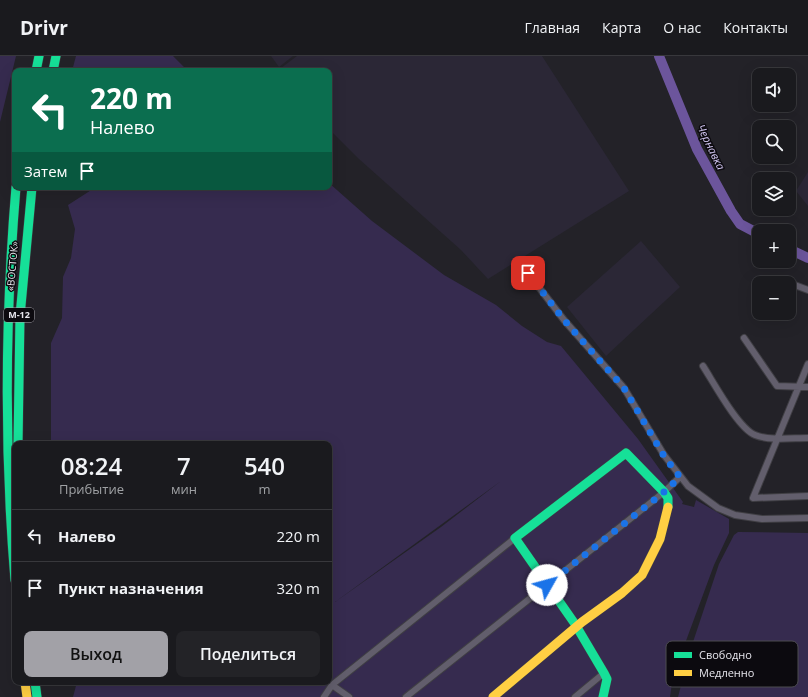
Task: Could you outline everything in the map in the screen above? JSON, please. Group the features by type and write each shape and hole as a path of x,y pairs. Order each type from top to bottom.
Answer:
{"main road":[{"path":"37,68 39,56"},
{"path":"54,68 56,56"},
{"name":"«ВОСТОК»","path":"12,536 7,462 6,396 11,237 16,190"},
{"name":"«ВОСТОК»","path":"18,441 18,344 26,234 32,190"},
{"path":"494,697 576,628 630,587 642,575 662,531 668,505 668,498 626,453 515,538 546,580 547,585 575,624 576,628 604,673 607,679 603,697"},
{"path":"25,685 27,697"},
{"path":"35,685 37,697"}],"street":[{"path":"528,273 564,320 624,388 664,456 680,477 700,496 718,508 735,515 762,519 808,518"},
{"path":"796,286 808,290"},
{"path":"744,338 777,386 798,388 808,387"},
{"path":"808,364 753,498 808,496"},
{"path":"703,366 743,427 756,435 777,438 808,438"},
{"path":"406,697 664,492 680,477"},
{"path":"324,697 332,685 515,538"},
{"path":"575,697 604,673"},
{"path":"332,685 349,697"}],"shaded area":[{"path":"0,56 16,56 12,68 0,122"},
{"path":"76,56 173,56 185,68 73,68"},
{"path":"271,56 293,56 279,67"},
{"path":"297,56 542,56 629,191 488,279 461,250 359,159 332,132 332,68 281,68"},
{"path":"808,172 808,206 796,191"},
{"path":"332,186 372,221 444,275 496,305 522,326 547,342 561,346 638,439 683,502 682,504 694,507 696,500 729,519 729,533 714,565 686,641 666,641 666,687 671,687 670,697 73,697 76,685 332,685 332,441 51,441 51,343 62,318 63,277 71,258 75,229 68,205 91,190 332,190","holes":["501,481 441,527 335,602"]},
{"path":"641,241 680,287 606,356 567,307"},
{"path":"738,532 808,533 808,697 678,697 681,687 798,687 798,641 693,641 719,564 734,535"}],"waterway":[{"name":"Чернавка","path":"659,56 697,149 731,211 740,224 752,230"},
{"name":"Чернавка","path":"796,252 808,258"}],"traffic: fast":[{"path":"37,68 39,56"},
{"path":"54,68 56,56"},
{"path":"12,543 7,384 12,236 16,190"},
{"path":"18,441 20,316 32,190"},
{"path":"603,697 607,679 604,673 575,624 515,538 626,453 664,492 668,498 668,507"},
{"path":"35,685 37,697"}],"traffic: slow":[{"path":"493,697 582,622 622,593 642,575 660,539 668,507"},
{"path":"25,685 27,697"}],"route":[{"path":"528,273 564,320 624,388 664,456 680,477 664,492 547,585"}]}
